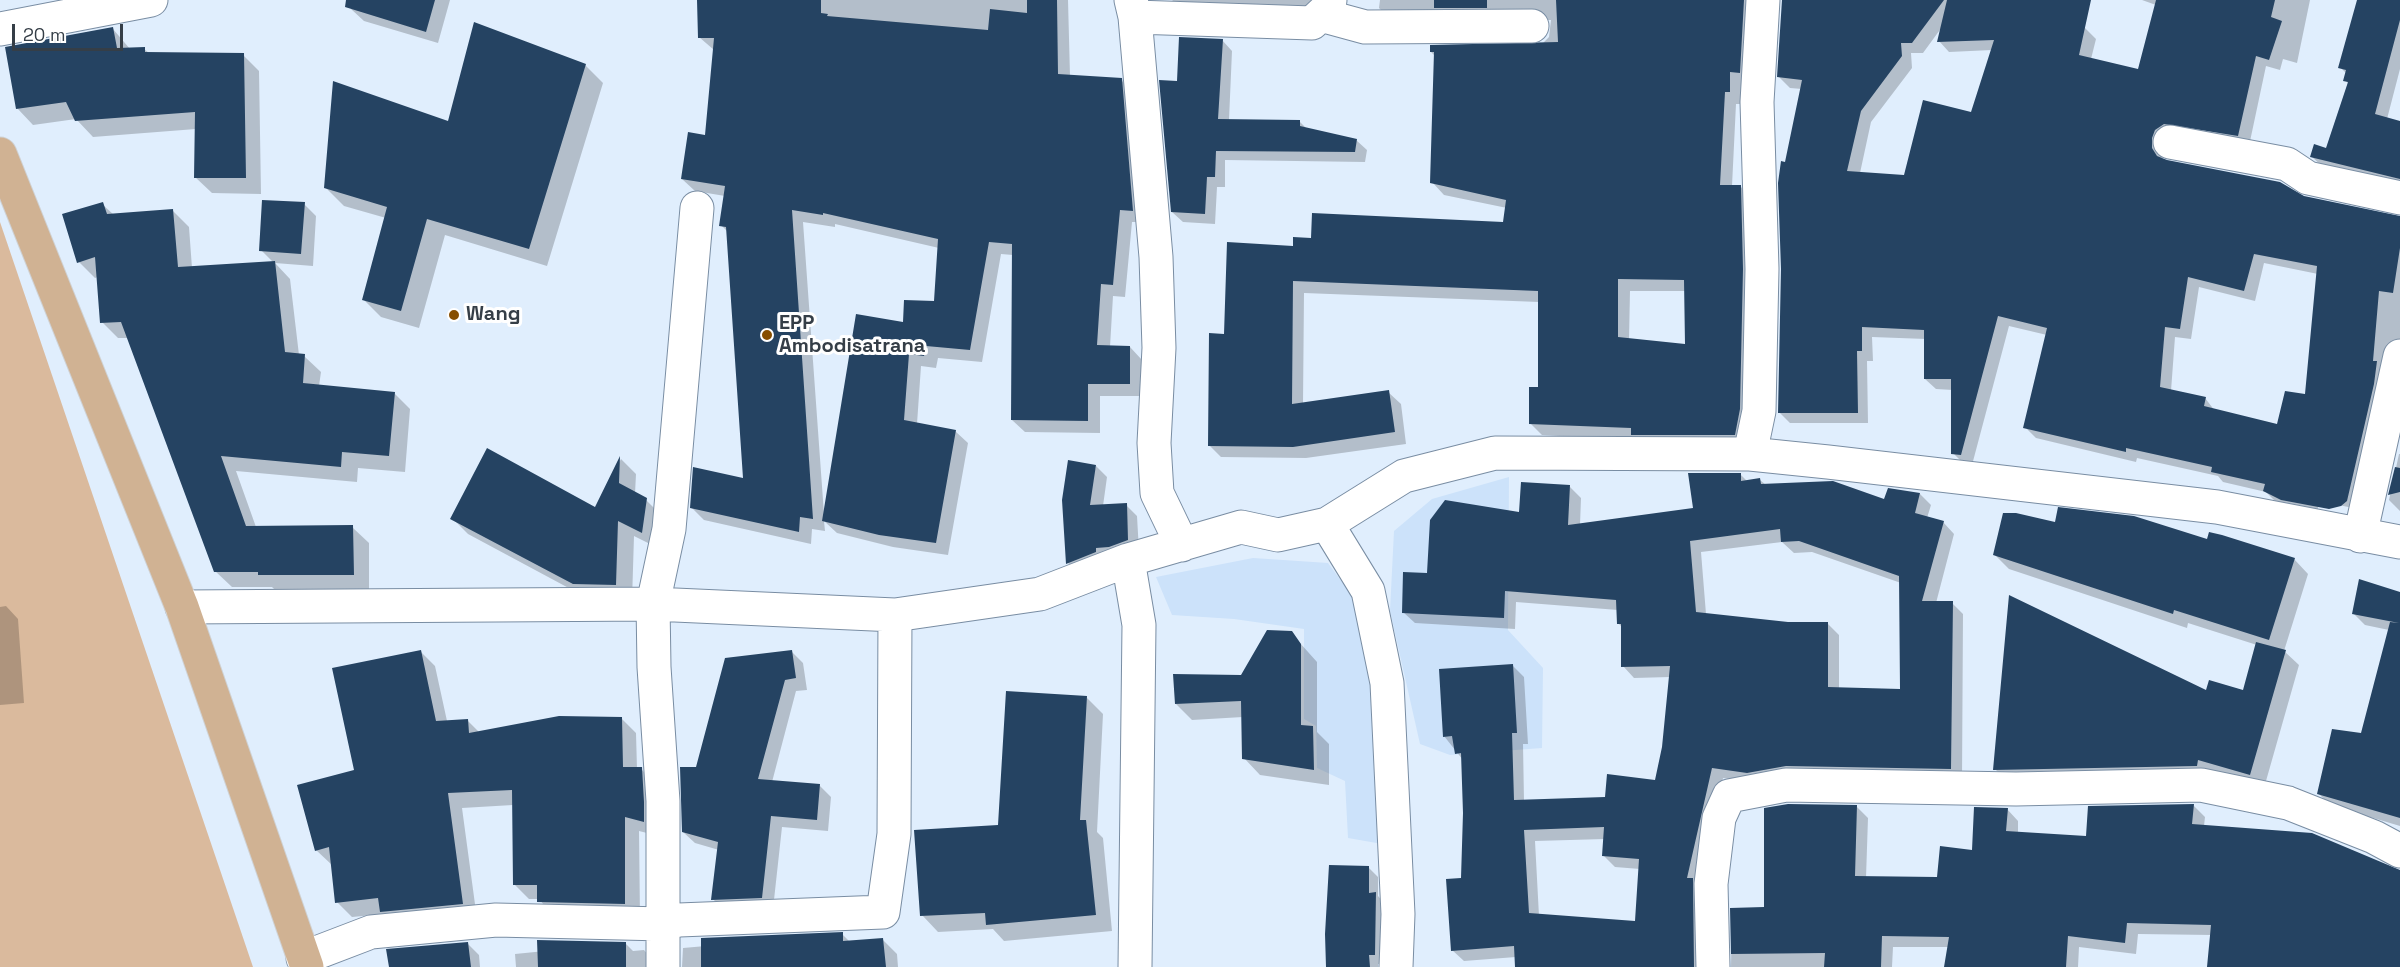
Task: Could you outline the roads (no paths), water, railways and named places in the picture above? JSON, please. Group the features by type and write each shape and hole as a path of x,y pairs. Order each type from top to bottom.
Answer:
{"main road":[{"path":"0,154 182,608 305,963"}],"street":[{"path":"0,29 151,0"},
{"path":"1750,454 1759,411 1762,269 1757,102 1763,0"},
{"path":"1182,545 1156,493 1154,443 1160,348 1156,257 1133,8 1312,23 1326,7 1365,27 1532,26"},
{"path":"2170,142 2287,164 2308,178 2400,198"},
{"path":"663,967 663,801 654,667 653,604 669,529 697,208"},
{"path":"2360,536 2400,356"},
{"path":"182,608 653,604 896,615 1040,594 1128,560 1241,527 1278,535 1327,524 1404,476 1495,453 1750,454 2217,507 2400,542"},
{"path":"1327,524 1368,591 1387,683 1398,914 1396,967"},
{"path":"1128,560 1139,625 1136,967"},
{"path":"305,963 371,932 485,921 663,924 679,920 883,912 894,834 896,615"},
{"path":"1713,967 1711,884 1719,818 1729,796 1786,785 2016,789 2201,785 2288,803 2374,837 2400,851"}],"place":[{"name":"Wang","path":"454,315"},
{"name":"EPP Ambodisatrana","path":"767,335"}]}
